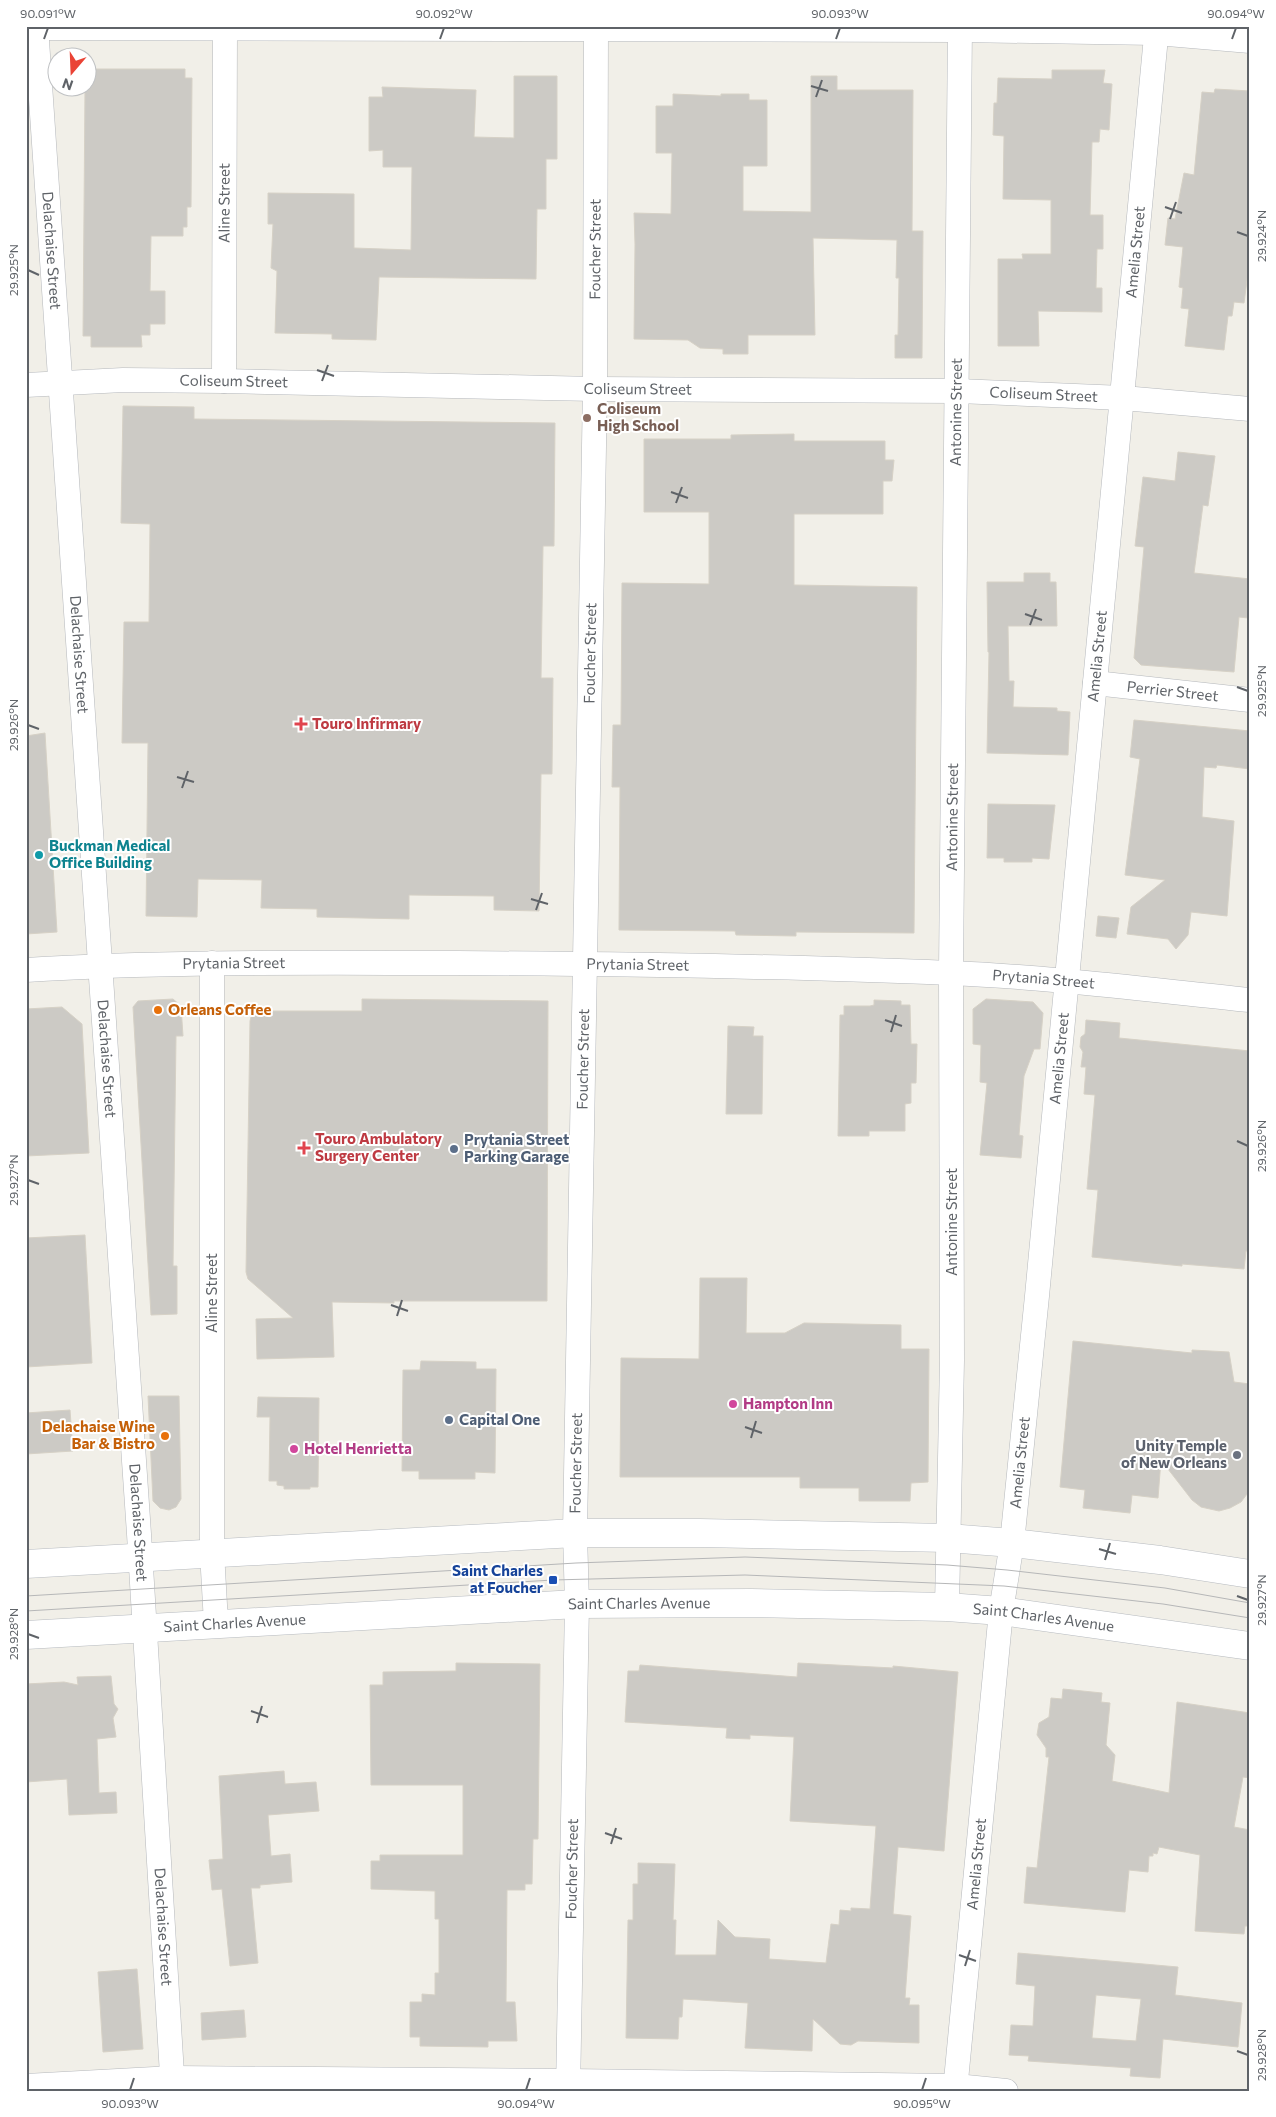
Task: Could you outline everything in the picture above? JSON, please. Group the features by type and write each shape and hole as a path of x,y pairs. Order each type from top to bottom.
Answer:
{"main road":[{"path":"26,1564 575,1533 799,1534 948,1538 1012,1543 1160,1560 1250,1574"},
{"name":"Saint Charles Avenue","path":"26,1635 577,1604 751,1603 947,1607 1001,1611 1250,1646"}],"street":[{"path":"33,27 1156,30 1250,41"},
{"name":"Delachaise Street","path":"33,27 62,382 173,2084"},
{"name":"Aline Street","path":"224,381 225,27"},
{"name":"Foucher Street","path":"568,2086 577,1604 575,1533 584,964 596,389 596,28"},
{"name":"Antonine Street","path":"947,1607 952,1360 951,973 960,28"},
{"name":"Amelia Street","path":"955,2088 1001,1611 1012,1543 1067,981 1156,30"},
{"name":"Coliseum Street","path":"26,385 62,382 224,381 596,389 958,391 1123,398 1250,409"},
{"name":"Perrier Street","path":"1094,683 1250,700"},
{"name":"Aline Street","path":"212,963 212,1552 216,1623"},
{"name":"Prytania Street","path":"26,970 212,963 584,964 951,973 1067,981 1250,1000"},
{"path":"26,2086 173,2084 568,2086 955,2088 1006,2091"}],"building":[{"path":"98,69 185,69 185,78 192,78 191,207 187,207 187,227 183,227 183,236 151,236 150,291 165,291 165,324 150,324 150,335 141,335 142,347 91,347 91,336 83,336 85,98 98,98"},
{"path":"1052,70 1105,70 1103,83 1112,84 1109,130 1100,129 1099,142 1092,142 1090,215 1103,215 1103,249 1097,249 1096,288 1102,288 1102,312 1038,311 1039,346 998,346 998,259 1023,259 1022,254 1051,254 1051,200 1003,199 1004,136 993,135 994,103 997,103 998,78 1052,79"},
{"path":"514,76 557,76 557,159 546,159 546,209 537,209 536,279 379,277 376,340 332,339 332,334 275,333 277,271 271,268 273,224 268,224 268,193 354,194 354,248 411,250 412,167 383,167 383,150 369,151 369,97 383,97 382,87 476,90 474,137 514,138"},
{"path":"811,76 837,76 837,90 913,90 912,231 923,231 922,358 895,358 895,335 898,335 899,278 896,278 897,240 813,238 815,335 748,335 748,354 723,354 723,349 700,348 688,340 634,339 634,213 671,214 672,153 656,153 656,106 673,106 673,94 721,96 721,94 749,94 749,100 767,100 767,166 743,166 743,211 811,212"},
{"path":"1215,89 1250,91 1250,258 1244,303 1234,302 1232,316 1228,316 1224,350 1185,346 1189,309 1181,308 1183,288 1179,287 1183,247 1165,245 1168,218 1175,219 1184,173 1194,175 1202,92 1214,93"},
{"path":"123,406 194,407 194,419 555,423 554,546 543,546 541,678 553,678 552,774 541,774 539,911 494,910 494,896 409,895 409,919 317,917 317,909 261,908 262,880 198,879 197,917 146,916 148,743 122,743 124,622 149,622 150,524 121,523"},
{"path":"794,434 794,441 885,441 885,460 894,460 892,481 883,481 883,514 794,514 794,585 917,587 914,933 796,932 796,936 736,935 735,931 619,930 620,787 612,787 613,725 621,725 622,583 709,584 709,512 644,512 644,439 731,439 731,435"},
{"path":"1178,452 1215,456 1208,506 1203,505 1194,573 1250,579 1248,618 1239,617 1234,672 1141,665 1134,658 1144,547 1135,546 1143,477 1175,481"},
{"path":"1024,573 1050,573 1050,582 1056,582 1057,626 1008,626 1009,681 1014,681 1013,707 1057,708 1057,711 1070,712 1068,755 987,753 989,652 987,582 1024,582"},
{"path":"1134,720 1250,731 1250,769 1217,765 1216,768 1204,767 1202,817 1234,821 1227,916 1191,912 1188,935 1176,949 1168,939 1127,934 1131,907 1165,880 1125,875 1140,759 1130,757"},
{"name":"Buckman Medical Office Building","path":"45,733 57,932 26,934 26,736"},
{"path":"988,804 1055,805 1049,859 1032,858 1032,862 1004,862 1004,858 987,858"},
{"path":"1098,916 1119,918 1116,938 1096,936"},
{"path":"173,999 181,1006 183,1036 176,1036 173,1266 177,1266 177,1314 151,1315 133,1007 138,1001"},
{"name":"Prytania Street Parking Garage","path":"362,999 548,1001 547,1301 332,1302 334,1357 257,1359 256,1319 293,1318 248,1279 246,1272 251,1017 259,1011 362,1011"},
{"path":"986,999 1033,1002 1043,1013 1040,1049 1034,1049 1024,1076 1019,1135 1023,1136 1021,1158 980,1155 987,1083 980,1082 981,1045 973,1044 973,1009"},
{"path":"874,1000 901,1001 901,1005 910,1005 911,1044 917,1044 916,1083 911,1083 911,1103 905,1104 905,1131 869,1131 869,1136 838,1136 840,1015 844,1015 844,1006 870,1006 874,1005"},
{"path":"62,1007 82,1024 89,1153 26,1156 26,1009"},
{"path":"1086,1020 1120,1023 1119,1038 1250,1051 1250,1251 1246,1251 1244,1269 1182,1264 1182,1266 1092,1257 1098,1190 1087,1189 1095,1095 1084,1094 1086,1067 1081,1067 1083,1052 1080,1047 1081,1037 1085,1034"},
{"path":"728,1026 754,1027 753,1036 763,1036 762,1114 726,1114"},
{"path":"85,1235 92,1363 26,1367 26,1238"},
{"path":"700,1278 747,1278 746,1333 785,1333 804,1323 901,1325 901,1349 929,1349 928,1482 911,1483 910,1501 859,1501 859,1488 800,1488 800,1477 620,1477 621,1358 699,1359"},
{"path":"1073,1341 1192,1353 1192,1350 1229,1352 1234,1382 1250,1384 1250,1490 1241,1502 1219,1511 1201,1507 1192,1500 1161,1460 1158,1498 1132,1495 1130,1513 1083,1508 1085,1490 1060,1487"},
{"name":"Capital One","path":"421,1361 476,1362 476,1369 496,1369 495,1473 475,1472 475,1479 419,1479 419,1471 402,1471 403,1370 420,1370"},
{"name":"Delachaise Wine Bar & Bistro","path":"148,1396 179,1396 181,1499 176,1507 169,1510 160,1508 153,1501"},
{"name":"Hotel Henrietta","path":"258,1397 319,1398 318,1487 310,1487 310,1489 284,1489 284,1486 277,1485 277,1481 269,1481 270,1417 257,1417"},
{"path":"70,1410 73,1451 26,1454 26,1413"},
{"path":"456,1663 540,1664 538,1839 533,1839 532,1884 525,1884 525,1890 507,1890 506,2002 515,2002 517,2041 488,2041 488,2047 420,2046 420,2037 410,2037 410,2002 422,2002 422,1994 435,1995 435,1973 439,1973 439,1919 435,1919 435,1891 371,1889 371,1861 380,1861 380,1855 463,1855 463,1785 371,1785 370,1685 383,1685 383,1672 456,1671"},
{"path":"798,1663 893,1668 893,1666 958,1672 944,1851 898,1847 893,1914 911,1916 905,1998 910,1998 909,2005 919,2005 919,2043 858,2041 851,2045 840,2044 813,2019 812,2051 745,2048 748,2003 683,1999 682,2017 679,2017 678,2039 626,2038 628,1920 633,1920 633,1884 638,1884 638,1863 675,1864 673,1920 676,1920 675,1955 716,1955 718,1920 735,1937 770,1939 769,1959 826,1963 831,1924 839,1925 840,1910 851,1911 851,1908 870,1909 876,1826 790,1821 794,1737 750,1735 750,1739 726,1738 727,1728 625,1722 628,1671 639,1671 640,1665 797,1677"},
{"path":"111,1676 114,1704 118,1709 113,1718 116,1737 97,1739 99,1793 116,1792 117,1813 69,1815 67,1779 26,1782 26,1684 64,1682 78,1685 77,1677"},
{"path":"1063,1689 1102,1693 1101,1702 1110,1703 1106,1745 1115,1755 1112,1781 1169,1793 1177,1702 1250,1713 1250,1778 1243,1777 1234,1827 1250,1830 1250,1926 1245,1926 1244,1934 1195,1931 1200,1855 1159,1847 1157,1854 1153,1853 1153,1856 1149,1856 1148,1872 1129,1870 1125,1912 1024,1903 1027,1867 1037,1868 1049,1757 1046,1757 1046,1748 1037,1735 1039,1723 1049,1717 1051,1698 1062,1699"},
{"path":"284,1771 285,1784 316,1782 319,1811 268,1815 271,1856 290,1854 292,1882 260,1885 260,1888 251,1888 258,1963 230,1966 222,1889 212,1890 209,1860 223,1859 219,1776"},
{"path":"1018,1953 1178,1967 1175,1995 1242,2003 1238,2047 1163,2039 1160,2078 1130,2076 1131,2068 1028,2061 1029,2056 1009,2055 1011,2025 1033,2026 1035,1986 1016,1984","holes":["1096,1995 1141,1999 1136,2041 1092,2038"]},
{"path":"137,1969 143,2049 103,2052 98,1972"},
{"path":"244,2010 246,2037 202,2040 201,2013"}],"tram line":[{"path":"26,1596 576,1563 745,1557 947,1565 1007,1570 1165,1588 1250,1603"},
{"path":"26,1611 553,1580 745,1575 1004,1586 1163,1604 1250,1618"}],"place":[{"name":"Coliseum High School","path":"587,418"},
{"name":"Touro Infirmary","path":"301,724"},
{"name":"Buckman Medical Office Building","path":"39,855"},
{"name":"Orleans Coffee","path":"158,1010"},
{"name":"Touro Ambulatory Surgery Center","path":"304,1148"},
{"name":"Prytania Street Parking Garage","path":"454,1149"},
{"name":"Hampton Inn","path":"733,1404"},
{"name":"Capital One","path":"449,1420"},
{"name":"Delachaise Wine Bar & Bistro","path":"165,1436"},
{"name":"Hotel Henrietta","path":"294,1449"},
{"name":"Unity Temple of New Orleans","path":"1237,1455"},
{"name":"Saint Charles at Foucher","path":"553,1580"}]}
